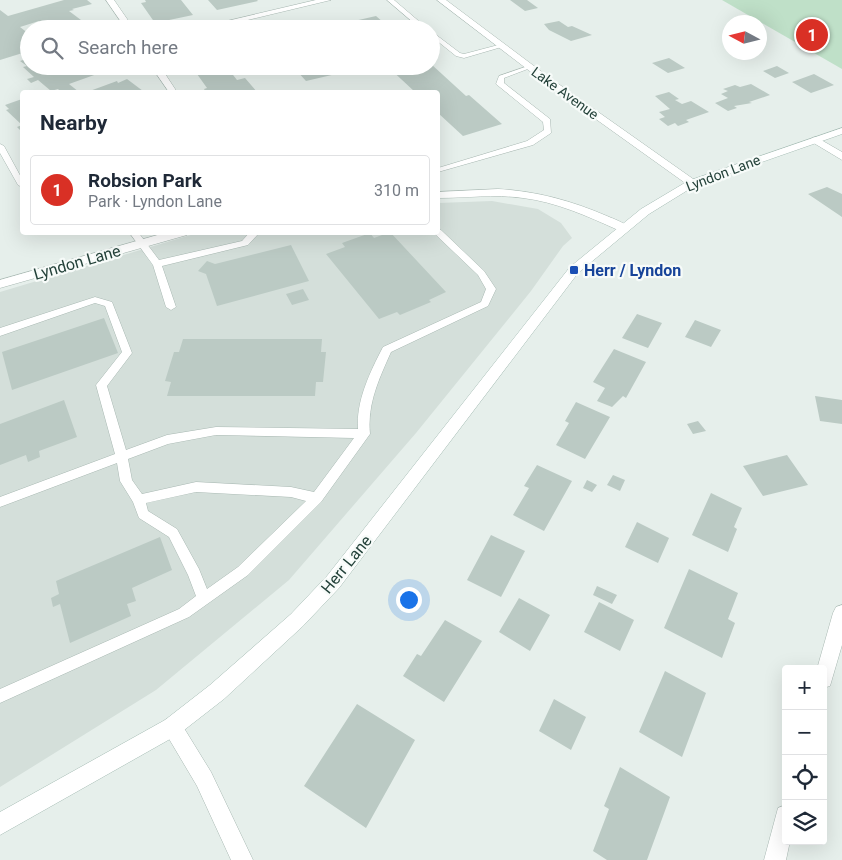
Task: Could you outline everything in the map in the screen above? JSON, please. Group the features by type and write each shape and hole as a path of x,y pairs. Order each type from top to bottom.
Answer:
{"street":[{"path":"110,0 124,20"},
{"path":"237,20 327,0"},
{"name":"Lake Avenue","path":"441,0 645,151 692,183"},
{"path":"161,75 172,90"},
{"name":"Lyndon Lane","path":"622,227 674,192 692,183 842,131"},
{"path":"816,140 842,157"},
{"path":"440,195 505,192 535,196 561,202 622,227"},
{"name":"Herr Lane","path":"0,824 172,727 217,692 298,620 333,582 574,270 622,227"},
{"name":"Lyndon Lane","path":"0,284 172,235"},
{"path":"827,665 842,613"},
{"path":"172,727 204,778 242,860"},
{"path":"775,860 782,832"}],"lane":[{"path":"390,0 414,20"},
{"path":"440,40 458,55 464,56 502,46"},
{"path":"440,169 530,143 548,131 547,121 500,84 501,77 530,67"},
{"path":"0,146 20,181"},
{"path":"0,696 184,613 243,571 317,498 364,434 363,426 367,394 387,350 485,304 491,289 481,273 440,234"},
{"path":"136,235 157,264 171,306"},
{"path":"157,264 245,243 253,235"},
{"path":"0,332 95,300 109,304 127,352 101,385 122,457 126,481 139,500 143,514 172,533 194,573 204,599"},
{"path":"0,502 167,440 216,431 364,434"},
{"path":"139,500 196,487 290,492 317,498"}],"shaded area":[{"path":"492,201 538,209 561,223 572,238 563,246 531,291 416,433 289,580 156,690 0,787 0,292 191,235 440,235 440,203"}],"green space":[{"path":"722,0 842,0 842,69 767,26 767,15 748,15"}],"building":[{"path":"64,0 87,0 92,4 69,11 81,20 20,20 20,54 0,60 0,10 8,16"},
{"path":"145,0 181,0 193,15 169,20 153,20 141,3 146,2"},
{"path":"208,0 257,0 258,1 217,10"},
{"path":"510,0 527,0 538,8 525,11"},
{"path":"376,16 381,20 358,20"},
{"path":"559,21 568,27 572,26 592,35 571,41 549,30 544,24"},
{"path":"669,58 685,68 668,73 652,63"},
{"path":"777,66 789,73 775,78 763,71"},
{"path":"440,72 466,96 469,95 502,124 463,136 440,115 440,90 413,90 397,75 440,75"},
{"path":"814,74 834,85 811,93 792,82"},
{"path":"32,75 94,75 69,84 76,90 50,90 38,80 31,83 27,79 34,77"},
{"path":"198,75 233,75 237,80 245,78 255,90 204,89 207,88"},
{"path":"301,75 332,75 306,81"},
{"path":"127,79 142,90 92,90 117,81 118,83"},
{"path":"751,84 770,95 749,102 752,103 734,106 737,108 728,111 715,103 728,98 721,94 728,91 723,89 735,85 740,87"},
{"path":"669,92 679,99 675,100 682,104 691,101 709,112 686,120 689,122 678,126 675,123 668,126 659,119 665,117 659,112 670,109 655,96"},
{"path":"20,100 20,123 6,110 9,109 5,105"},
{"path":"827,187 842,194 842,217 808,194"},
{"path":"364,235 372,235 374,238 382,235 393,235 446,292 429,300 431,302 400,315 397,312 379,319 326,254 345,247 342,243"},
{"path":"291,245 309,281 217,306 206,274 198,271 207,261 215,264"},
{"path":"303,289 309,300 292,305 286,294"},
{"path":"637,314 662,323 648,348 622,338"},
{"path":"104,318 118,353 12,390 2,352"},
{"path":"695,320 721,330 711,347 685,337"},
{"path":"183,339 322,339 321,352 326,352 323,382 316,382 315,396 167,396 171,382 165,381 174,352 179,352"},
{"path":"614,349 646,362 626,398 623,396 612,407 597,401 605,388 593,382"},
{"path":"815,396 842,400 842,424 820,421"},
{"path":"64,400 77,437 39,451 40,457 28,462 26,455 0,465 0,424"},
{"path":"576,402 610,417 585,459 556,445 569,423 565,421"},
{"path":"698,421 706,431 693,434 687,424"},
{"path":"787,455 808,485 763,496 743,466"},
{"path":"537,465 572,481 544,531 513,515 529,488 524,486"},
{"path":"613,475 625,480 620,491 607,485"},
{"path":"587,480 597,485 592,492 583,488"},
{"path":"711,493 742,508 734,527 737,529 728,552 692,535"},
{"path":"637,522 669,538 658,563 625,547"},
{"path":"491,535 525,551 501,597 467,580"},
{"path":"160,537 172,570 132,588 136,601 127,604 131,616 70,643 60,604 53,607 51,598 59,594 56,581"},
{"path":"689,569 738,593 728,619 735,623 722,658 664,628"},
{"path":"597,586 617,595 612,604 593,595"},
{"path":"519,598 550,615 530,651 499,632"},
{"path":"599,602 634,620 620,651 584,632"},
{"path":"445,620 482,641 444,702 403,676 417,654 421,656"},
{"path":"665,671 706,693 682,757 639,732"},
{"path":"554,699 586,717 571,750 539,731"},
{"path":"357,704 415,740 366,828 304,786"},
{"path":"620,767 670,797 647,860 607,860 593,851 609,809 604,806"}],"place":[{"name":"Robsion Park","path":"812,35"},
{"name":"Herr / Lyndon","path":"574,270"}]}
